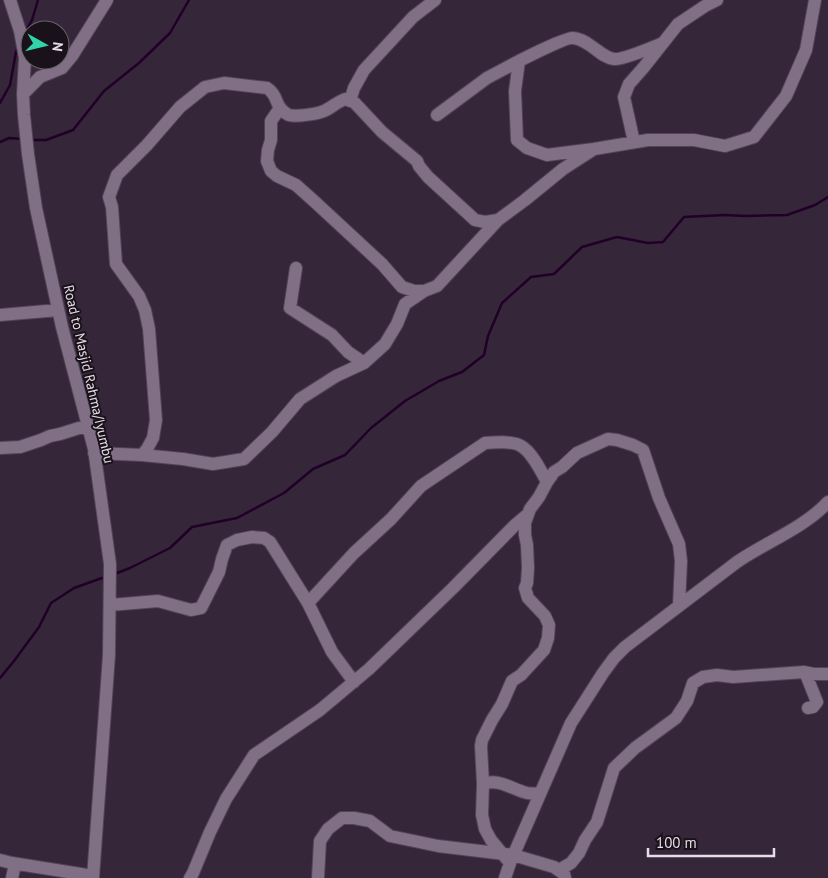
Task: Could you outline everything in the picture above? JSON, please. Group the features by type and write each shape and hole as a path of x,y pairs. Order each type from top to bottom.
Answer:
{"street":[{"name":"Road to Masjid Rahma/Iyumbu","path":"10,0 20,31 25,58 23,94 28,154 35,199 58,310 94,453 110,564 109,655 93,877"},
{"path":"23,94 40,77 62,68 72,56 107,0"},
{"path":"350,100 364,70 413,17 435,0"},
{"path":"634,142 624,97 629,84 678,24 717,0"},
{"path":"520,61 515,91 517,140 527,148 547,155 594,150 648,140 694,140 725,146 754,137 786,96 806,50 815,0"},
{"path":"437,115 487,78 573,37 590,44 615,60 663,43"},
{"path":"142,455 153,438 156,420 149,329 145,310 139,296 116,264 112,207 109,197 116,176 180,108 206,87 224,83 266,88 272,91 280,108 289,114 307,115 324,111 345,99 350,100 382,132 417,161 428,177 475,220 486,222 498,220"},
{"path":"94,453 142,455 213,464 244,459 272,432 300,399 336,376 364,363 385,344 397,324 405,304 405,294 402,287 382,264 308,196 296,186 271,172 267,161 271,140 271,121 280,108"},
{"path":"405,304 424,291 437,286 498,220 563,169 594,150"},
{"path":"296,268 290,308 332,334 348,352 364,363"},
{"path":"402,287 414,291 424,291"},
{"path":"0,315 58,310"},
{"path":"0,448 20,447 50,436 79,428 88,428"},
{"path":"508,857 491,840 485,829 482,815 482,740 502,704 512,681 521,675 544,650 548,638 549,625 545,616 528,598 525,588 527,583 528,545 525,535 525,523 530,509 554,472 577,453 608,439 633,445 643,450 659,498 679,544 679,606"},
{"path":"308,603 354,553 391,519 421,486 485,443 494,442 523,446 547,482"},
{"path":"505,878 508,857 540,794 571,723 614,658 625,647 750,553 795,528 814,515 828,502"},
{"path":"190,878 226,799 254,755 320,710 369,670 528,514"},
{"path":"110,606 158,601 190,610 201,608 219,572 227,545 237,540 252,537 264,538 270,542 308,603 332,652 354,682"},
{"path":"318,878 320,841 328,829 342,818 370,821 390,836 554,867 562,874 579,853 597,822 614,768 635,748 676,718 687,701 693,683 703,677 717,676 733,677 804,672 828,674"},
{"path":"808,708 813,707 817,702 807,677 814,674"},
{"path":"483,784 497,782 528,793 540,794"},
{"path":"0,860 93,877"},
{"path":"12,878 15,864"}],"waterway":[{"path":"32,20 38,0"},
{"path":"30,140 46,140 73,130 104,91 139,63 170,33 189,0"},
{"path":"0,103 10,85 18,47"},
{"path":"0,142 9,138 22,139"},
{"path":"117,573 170,548 192,527 237,518 284,493 313,469 345,455 371,428 405,401 439,381 462,372 484,355 488,336 502,303 531,277 554,274 582,247 617,237 648,243 663,242 684,217 787,215 815,205 828,197"},
{"path":"0,678 39,627 51,603 74,588 102,578"}]}
